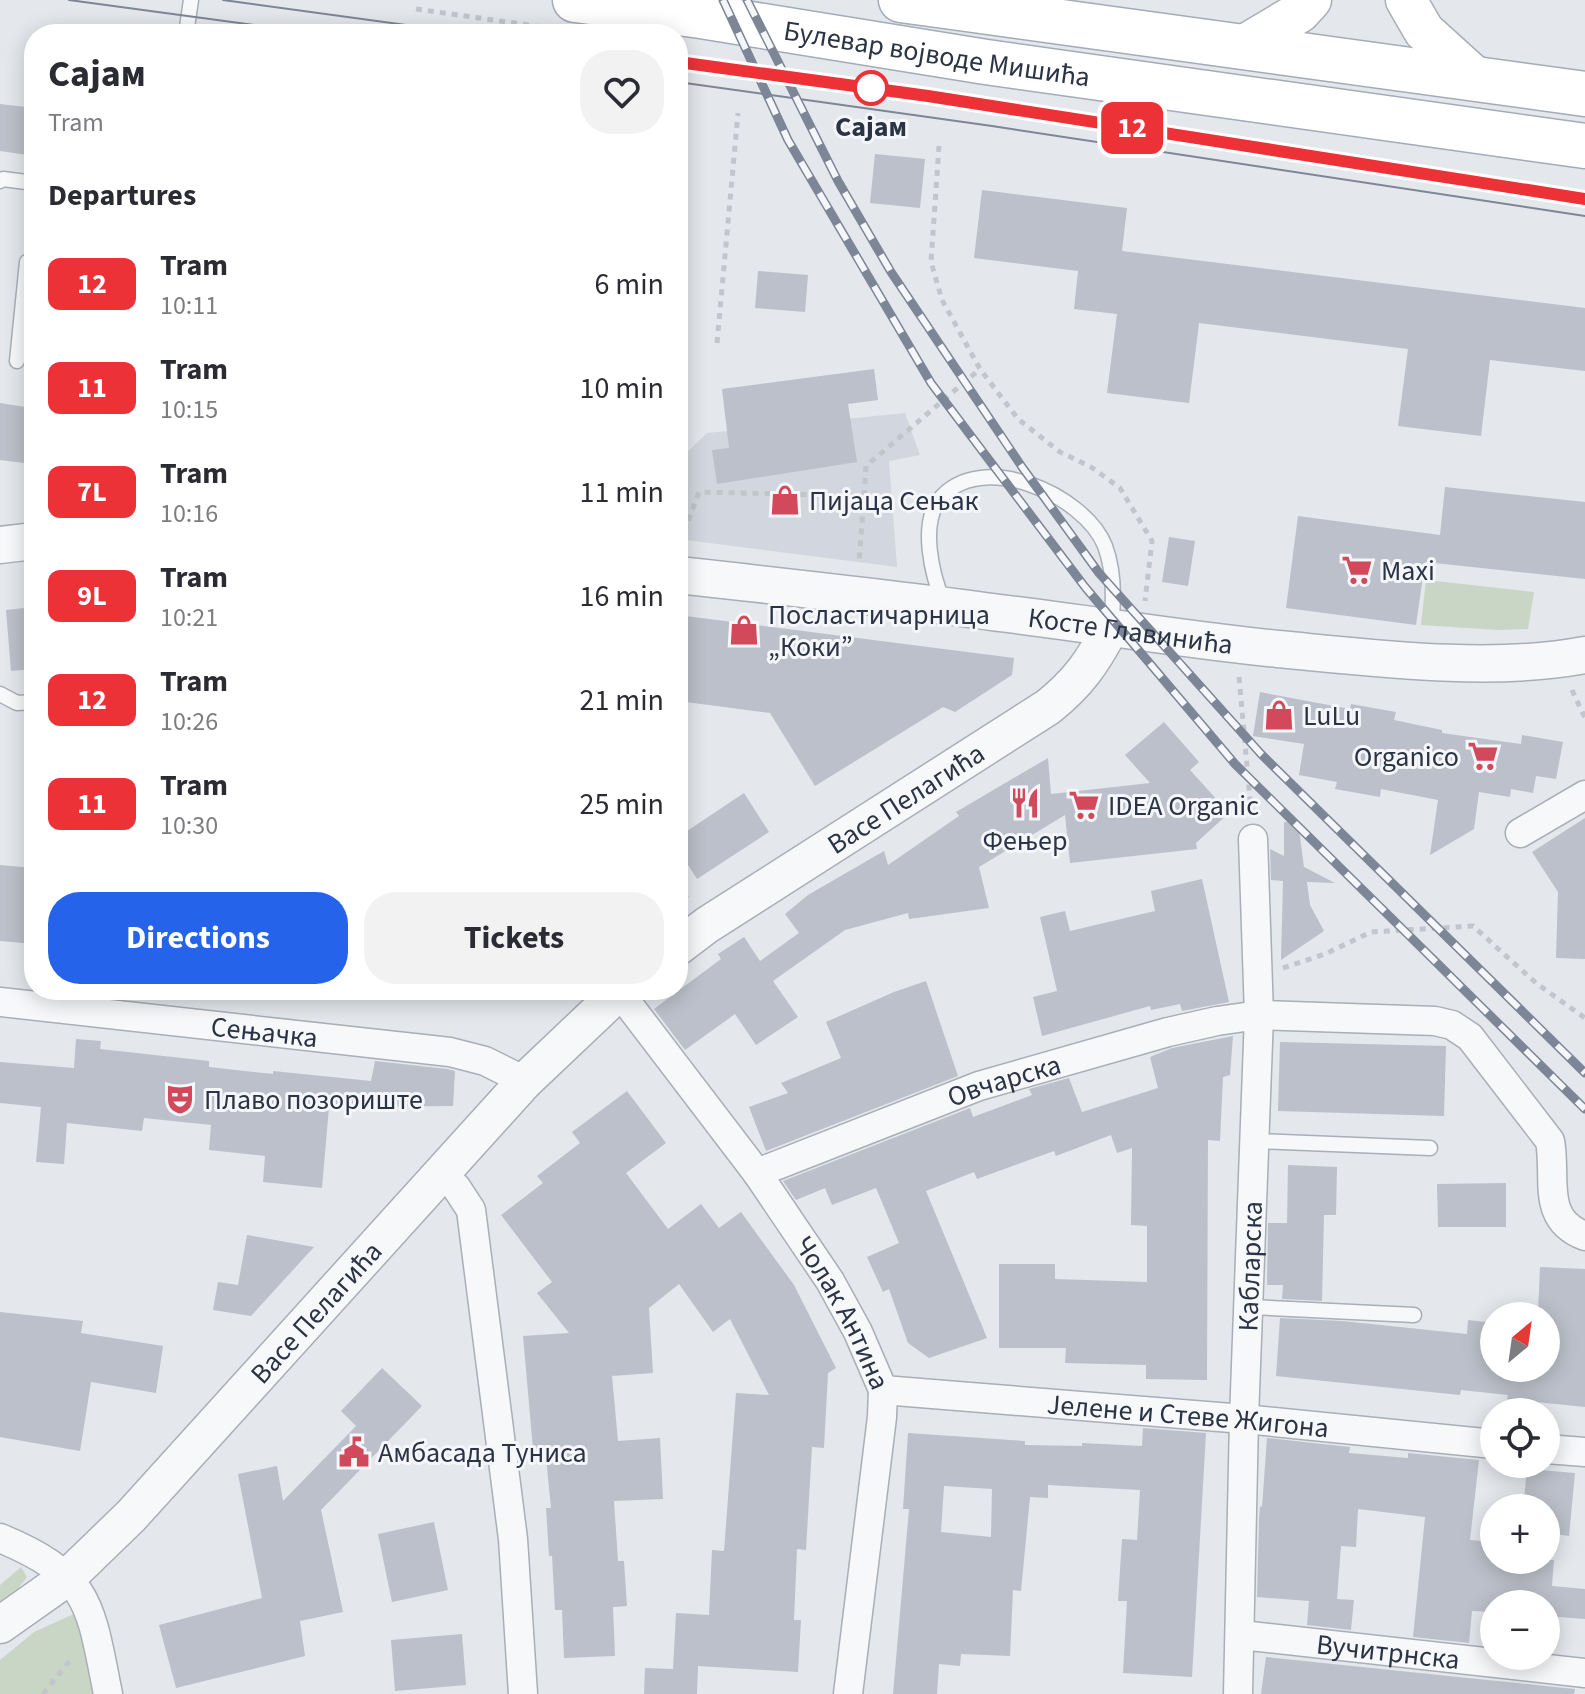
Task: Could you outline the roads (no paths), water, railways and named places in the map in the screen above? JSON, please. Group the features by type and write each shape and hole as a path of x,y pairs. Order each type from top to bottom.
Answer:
{"main road":[{"name":"Булевар војводе Мишића","path":"901,0 1585,94"},
{"path":"1243,46 1300,12 1311,0"},
{"path":"1406,0 1424,31 1477,79"},
{"name":"Булевар војводе Мишића","path":"561,14 701,16 1002,64 1585,146"}],"street":[{"path":"0,545 24,542"},
{"name":"Косте Главинића","path":"688,576 1378,659 1556,661 1576,668"},
{"name":"Васе Пелагића","path":"688,939 1048,707 1073,687 1087,670 1110,629"},
{"path":"1520,833 1585,795"},
{"name":"Кабларска","path":"1238,1694 1244,1419 1259,1015 1253,839"},
{"name":"Васе Пелагића","path":"0,1625 68,1577 131,1516 525,1081 610,1000"},
{"name":"Чолак Антина","path":"627,1000 757,1173 830,1281 858,1332 883,1390 848,1694"},
{"name":"Сењачка","path":"0,1002 96,1001 450,1052 485,1061 525,1081"},
{"name":"Овчарска","path":"757,1173 979,1086 1168,1032 1259,1015 1435,1021 1452,1025 1470,1037 1550,1141 1551,1191 1557,1211 1562,1222 1585,1236"},
{"path":"441,1174 456,1187 471,1210 513,1539 523,1694"},
{"name":"Јелене и Стеве Жигона","path":"883,1390 1244,1419 1480,1443"},
{"path":"1560,1450 1585,1452"},
{"path":"0,1538 34,1552 68,1577 86,1602 95,1629 108,1694"},
{"name":"Вучитрнска","path":"1241,1635 1585,1673"}],"lane":[{"path":"187,24 191,0"},
{"path":"0,181 24,182"},
{"path":"17,361 24,292"},
{"path":"944,605 932,576 930,538 933,513 940,499 966,482 1001,479 1053,493 1072,504 1090,521 1105,546 1113,604 1110,629"},
{"path":"0,694 17,703 24,703"},
{"path":"1256,1141 1430,1148"},
{"path":"1250,1307 1414,1315"}],"tram line":[{"path":"69,0 247,24"},
{"path":"223,0 399,24"},
{"path":"688,63 928,96 1585,199"},
{"name":"12","path":"688,63 928,96 1585,199"},
{"path":"688,83 1585,216"}],"railway":[{"path":"723,0 788,140 931,383 1085,587 1235,764 1585,1109"},
{"path":"747,0 838,181 891,272 1022,467 1099,573 1261,754 1585,1073"}],"place":[{"name":"Сајам","path":"871,88"},
{"name":"Пијаца Сењак","path":"785,500"},
{"name":"Maxi","path":"1357,570"},
{"name":"Посластичарница „Коки”","path":"744,630"},
{"name":"LuLu","path":"1279,715"},
{"name":"Organico","path":"1483,756"},
{"name":"Фењер","path":"1025,803"},
{"name":"IDEA Organic","path":"1084,805"},
{"name":"Плаво позориште","path":"180,1099"},
{"name":"Амбасада Туниса","path":"354,1452"}]}
